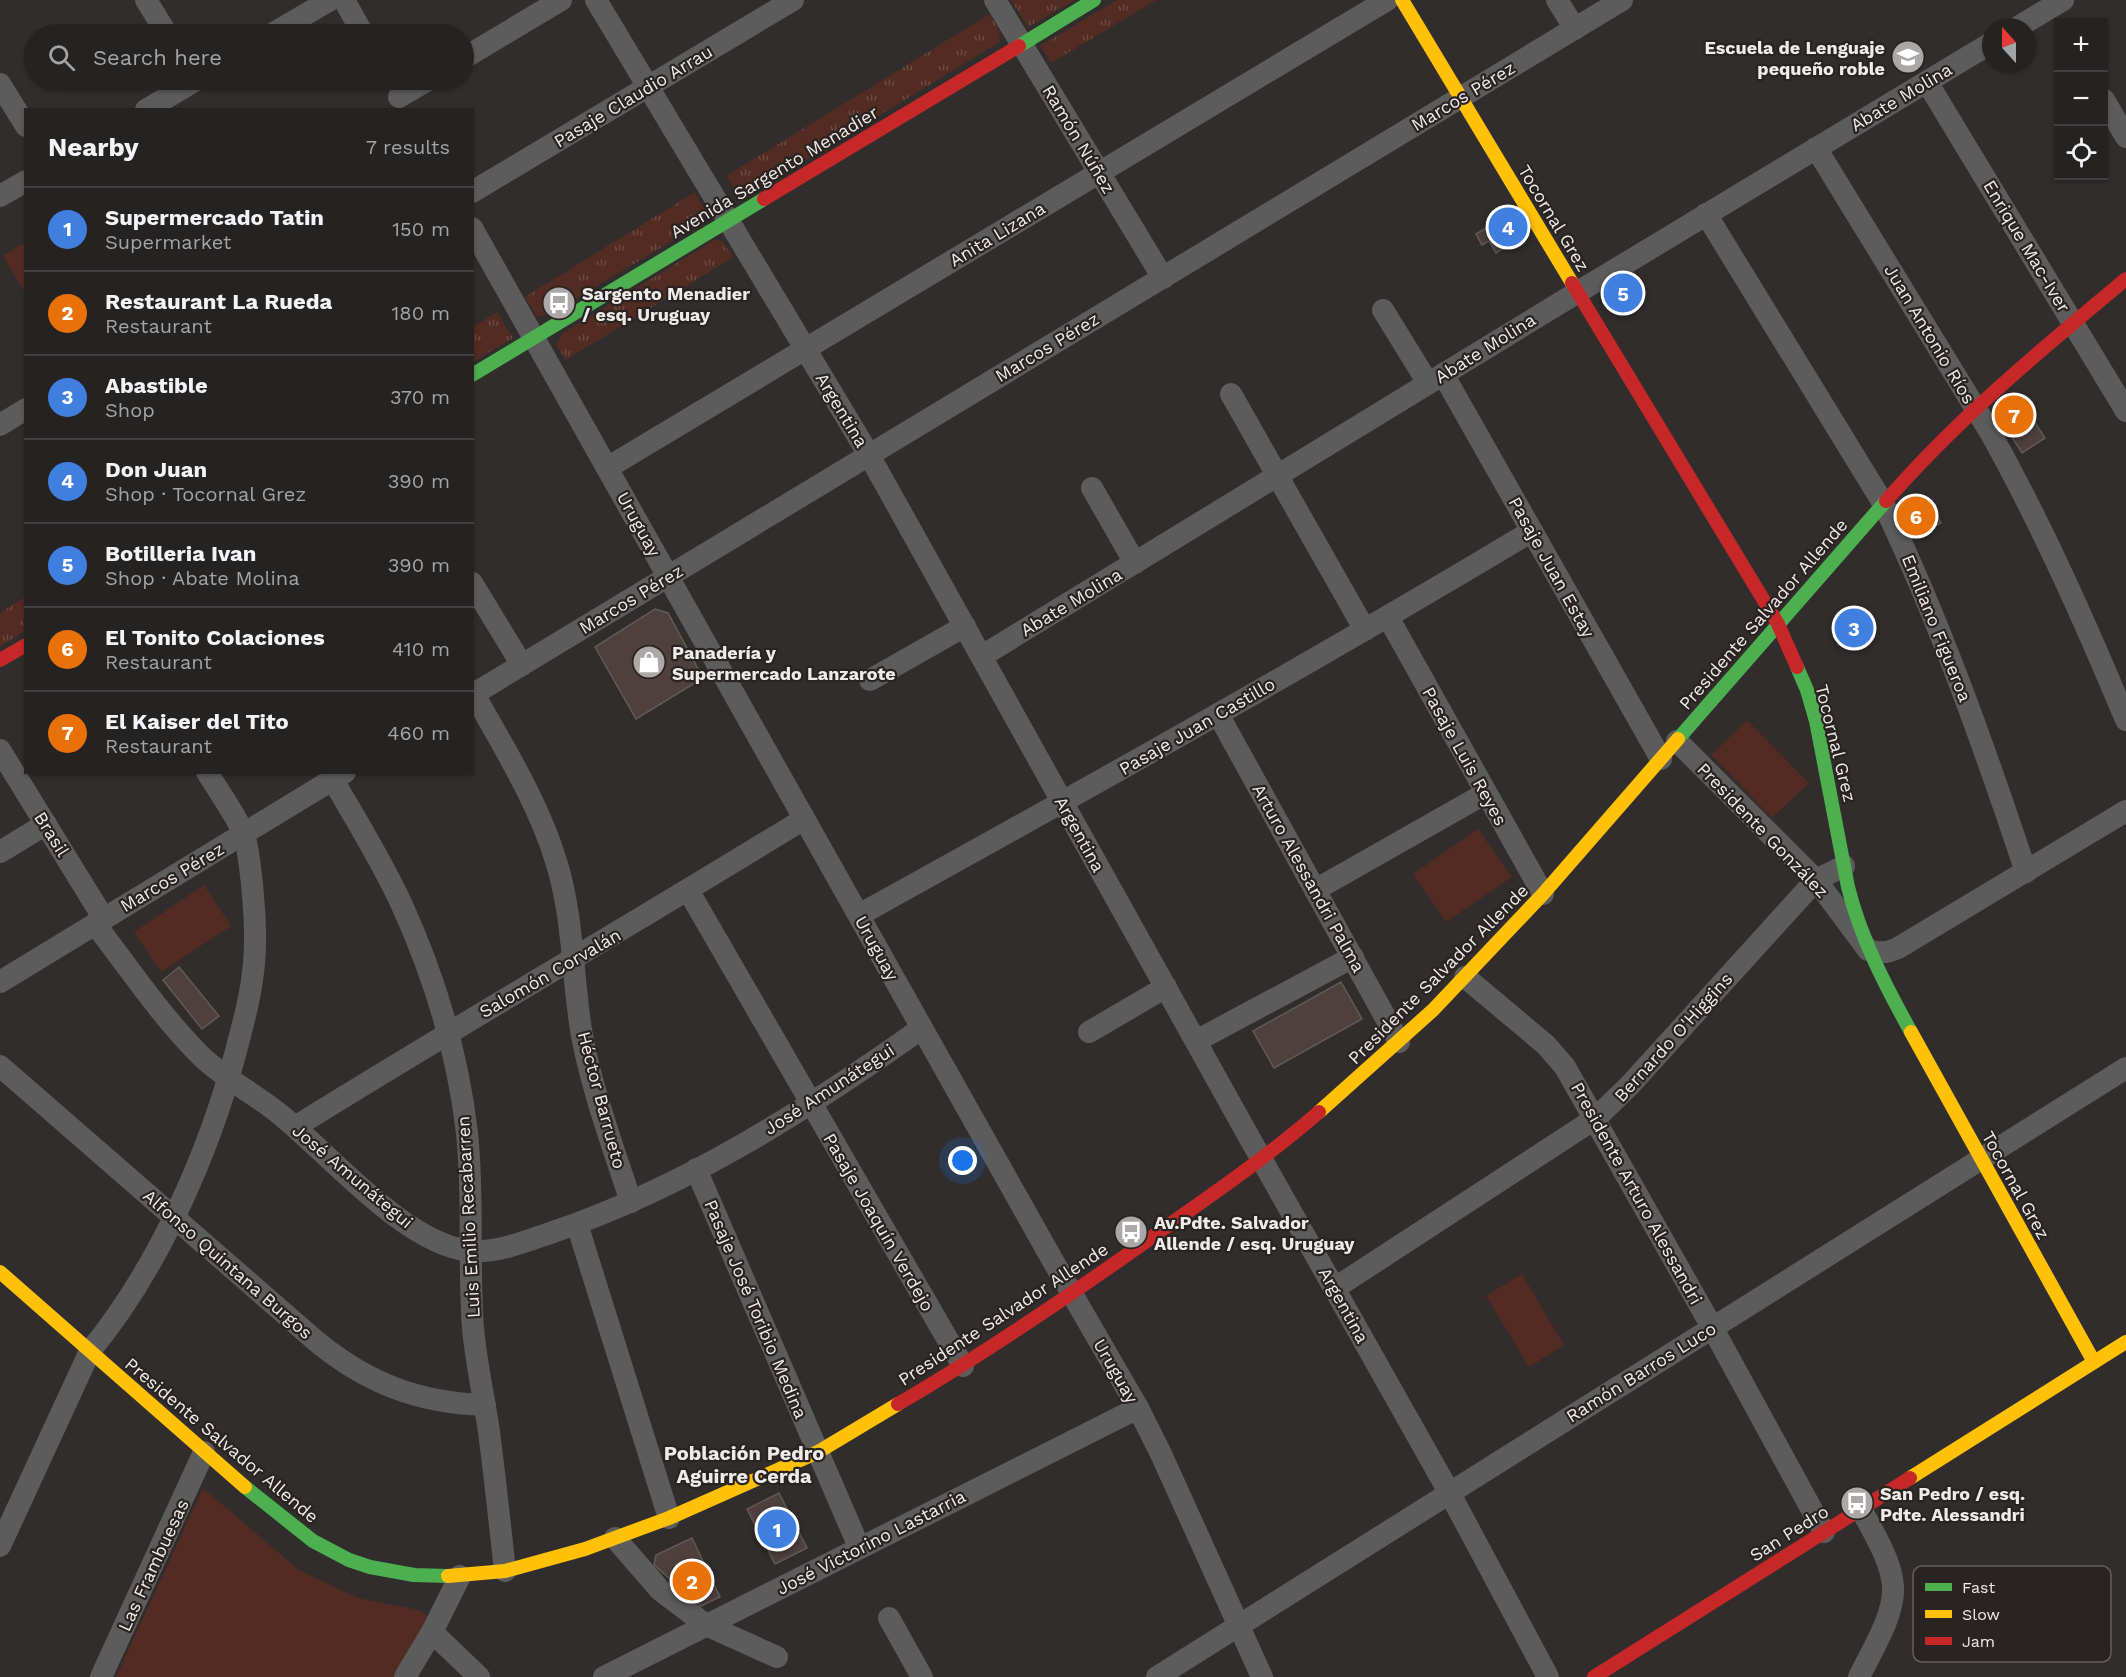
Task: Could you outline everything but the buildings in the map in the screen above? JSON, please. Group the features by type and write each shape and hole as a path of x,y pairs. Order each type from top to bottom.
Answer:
{"main road":[{"name":"Avenida Sargento Menadier","path":"474,374 1094,0"},
{"name":"Tocornal Grez","path":"1402,0 1778,624 1798,668 1816,721 1853,909 1868,950 1884,983 2094,1362"},
{"name":"Presidente Salvador Allende","path":"2,1279 90,1351 277,1515 331,1551 370,1567 392,1572 460,1576 505,1571 554,1559 669,1518 818,1452 963,1366 1072,1294 1262,1159 1399,1042 1465,977 1543,894 1923,458 1975,407 2072,321 2126,279"},
{"path":"0,660 24,646"},
{"name":"San Pedro","path":"1594,1677 2126,1342"}],"street":[{"path":"146,0 161,24"},
{"path":"289,24 330,0"},
{"path":"344,0 357,24"},
{"path":"474,52 561,0"},
{"name":"Argentina","path":"596,0 869,455 1449,1492 1548,1677"},
{"name":"Pasaje Claudio Arrau","path":"474,191 793,0"},
{"name":"Ramón Núñez","path":"995,0 1163,278"},
{"name":"Anita Lizana","path":"607,468 1387,0"},
{"path":"1557,0 1575,29"},
{"name":"Marcos Pérez","path":"474,694 1622,0"},
{"path":"2036,20 2057,11"},
{"name":"Abate Molina","path":"982,656 1706,214 1982,48"},
{"name":"Enrique Mac-Iver","path":"1927,82 2126,411"},
{"path":"0,84 24,123"},
{"path":"149,108 179,90"},
{"path":"2108,108 2126,137"},
{"name":"Juan Antonio Ríos","path":"1816,148 1975,407 2013,474 2055,556 2126,720"},
{"path":"0,196 24,182"},
{"name":"Emiliano Figueroa","path":"1706,214 1883,503 1905,548 1943,638 2026,872"},
{"name":"Uruguay","path":"474,232 1138,1408 1184,1500 1262,1677"},
{"name":"Pasaje Juan Estay","path":"1383,310 1436,379 1532,531 1661,759"},
{"path":"1231,394 1365,630"},
{"path":"0,425 24,410"},
{"path":"1092,488 1135,562"},
{"name":"Pasaje Juan Castillo","path":"859,915 1063,803 1388,617 1532,531"},
{"path":"474,586 522,665"},
{"name":"Pasaje Luis Reyes","path":"1388,617 1543,894"},
{"path":"870,680 965,626"},
{"name":"Héctor Barrueto","path":"474,697 526,790 556,861 568,910 577,998 589,1068 631,1202"},
{"name":"Arturo Alessandri Palma","path":"1218,714 1399,1042"},
{"name":"Presidente González","path":"1677,741 1816,880 1868,950"},
{"name":"Brasil","path":"0,750 46,824 100,921"},
{"path":"0,1546 90,1351 106,1332 128,1298 173,1217 195,1171 228,1079 248,1006 255,953 254,903 243,834 208,774"},
{"name":"Marcos Pérez","path":"0,982 339,776"},
{"name":"Luis Emilio Recabarren","path":"339,776 400,900 429,972 446,1033 467,1132 474,1332 505,1571"},
{"path":"1315,890 1486,793"},
{"path":"1868,950 1891,952 2126,811"},
{"name":"Salomón Corvalán","path":"295,1127 446,1033 574,959 804,819"},
{"path":"0,852 46,824"},
{"name":"Bernardo O'Higgins","path":"1335,1288 1596,1118 1630,1085 1816,880 1844,866"},
{"name":"Pasaje Joaquín Verdejo","path":"688,890 963,1366"},
{"name":"José Amunátegui","path":"100,921 176,1029 202,1057 228,1079 264,1102 295,1127 379,1202 411,1227 443,1244 470,1251 505,1247 577,1224 631,1202 696,1169 811,1103 922,1028"},
{"path":"1196,1041 1353,957"},
{"name":"Presidente Arturo Alessandri","path":"1465,977 1554,1052 1565,1067 1596,1118 1824,1532"},
{"path":"1089,1032 1166,987"},
{"name":"Alfonso Quintana Burgos","path":"0,1066 316,1341 348,1366 390,1388 416,1396 462,1405 485,1406"},
{"name":"Ramón Barros Luco","path":"1157,1677 2126,1068"},
{"name":"Pasaje José Toribio Medina","path":"696,1169 859,1547"},
{"path":"577,1224 669,1518"},
{"name":"José Victorino Lastarria","path":"604,1677 1138,1408"},
{"name":"Las Frambuesas","path":"101,1677 204,1452"},
{"path":"1859,1677 1891,1607 1894,1588 1890,1570 1861,1509"},
{"path":"615,1538 660,1590 706,1625 777,1657"},
{"path":"405,1677 432,1632 460,1576"},
{"path":"889,1618 922,1677"},
{"path":"432,1632 479,1677"}],"green space":[{"path":"1011,0 1075,0 1028,27"},
{"path":"1117,0 1156,0 1051,63 1040,46"},
{"path":"990,14 999,30 1000,42 742,199 726,176"},
{"path":"695,192 706,212 702,223 552,313 537,317 525,297"},
{"path":"716,239 723,242 733,257 566,360 556,344 563,333"},
{"path":"24,243 24,291 3,256"},
{"path":"497,312 513,338 474,361 474,326"},
{"path":"24,598 24,632 0,646 0,613"},
{"path":"1747,720 1809,783 1772,818 1711,755"},
{"path":"1478,829 1512,877 1446,922 1413,874"},
{"path":"204,885 231,926 161,972 134,932"},
{"path":"1522,1274 1564,1345 1529,1367 1486,1296"},
{"path":"203,1488 299,1570 358,1598 419,1610 430,1617 394,1677 116,1677"}],"traffic: fast":[{"path":"1019,46 1094,0"},
{"path":"474,374 764,199"},
{"path":"1678,739 1886,501"},
{"path":"1797,667 1816,721 1853,906 1875,961 1911,1032"},
{"path":"245,1487 313,1541 349,1560 370,1567 414,1575 448,1576"}],"traffic: slow":[{"path":"1402,0 1572,283"},
{"path":"1319,1112 1433,1010 1543,894 1678,739"},
{"path":"1911,1032 2094,1362"},
{"path":"0,1272 245,1487"},
{"path":"1910,1478 2126,1342"},
{"path":"448,1576 505,1571 585,1549 669,1518 818,1452 898,1404"}],"traffic: jam":[{"path":"764,199 1019,46"},
{"path":"1886,501 1971,413 2126,279"},
{"path":"1572,283 1778,624 1797,667"},
{"path":"0,660 24,646"},
{"path":"898,1404 1002,1340 1103,1272 1246,1170 1319,1112"},
{"path":"1594,1677 1910,1478"}],"place":[{"name":"Escuela de Lenguaje pequeño roble","path":"1908,57"},
{"name":"Don Juan","path":"1508,227"},
{"name":"Botilleria Ivan","path":"1623,293"},
{"name":"Sargento Menadier / esq. Uruguay","path":"559,303"},
{"name":"El Kaiser del Tito","path":"2014,415"},
{"name":"El Tonito Colaciones","path":"1916,516"},
{"name":"Abastible","path":"1854,628"},
{"name":"Panadería y Supermercado Lanzarote","path":"649,662"},
{"name":"Av.Pdte. Salvador Allende / esq. Uruguay","path":"1131,1232"},
{"name":"San Pedro / esq. Pdte. Alessandri","path":"1857,1503"},
{"name":"Supermercado Tatin","path":"777,1529"},
{"name":"Restaurant La Rueda","path":"692,1581"}],"district":[{"name":"Población Pedro Aguirre Cerda","path":"744,1464"}]}
